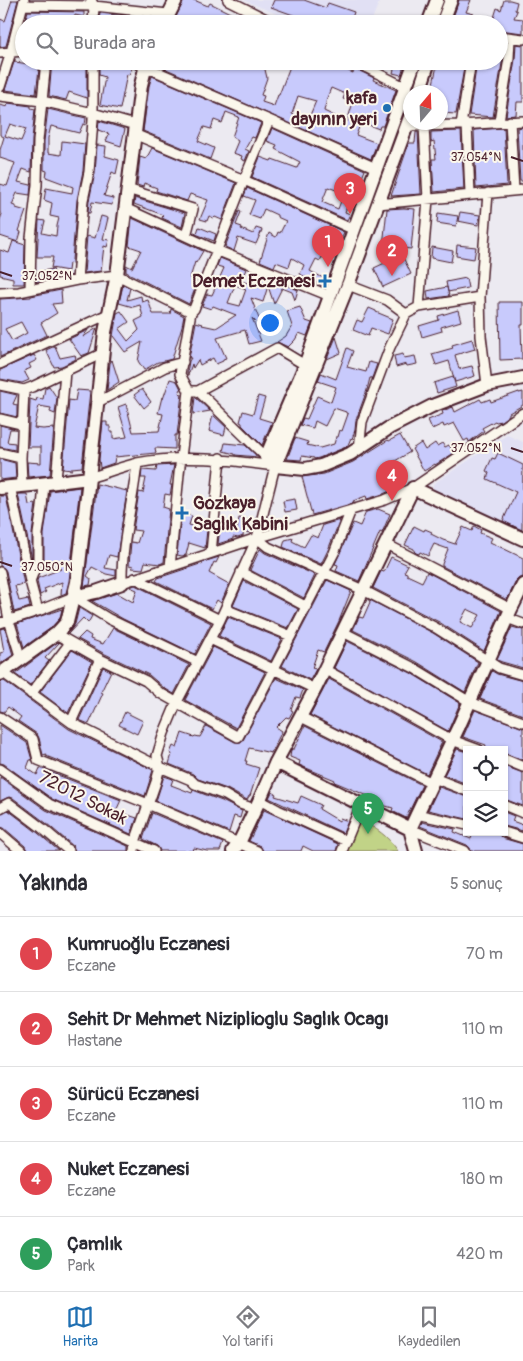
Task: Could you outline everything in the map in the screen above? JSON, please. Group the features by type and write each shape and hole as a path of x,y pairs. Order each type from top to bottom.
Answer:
{"street":[{"path":"168,15 176,0"},
{"path":"228,0 258,15"},
{"path":"431,15 437,0"},
{"path":"445,15 450,0"},
{"path":"21,15 24,2 92,3 148,15"},
{"path":"0,87 15,37"},
{"path":"508,64 510,38 523,40"},
{"path":"0,53 15,52"},
{"path":"30,289 31,238 37,185 38,141 45,70"},
{"path":"77,280 83,200 89,172 93,113 93,70"},
{"path":"145,70 141,85 117,275 105,332 77,582 67,622 56,634 1,673 71,722 160,767 191,780 195,784 226,795 240,804 266,803 346,841"},
{"path":"160,70 376,168"},
{"path":"371,70 403,86"},
{"path":"406,85 412,70"},
{"path":"421,85 426,70"},
{"path":"470,70 464,124 470,194"},
{"path":"499,121 507,70"},
{"path":"134,847 160,767 157,756 164,733 177,702 220,620 257,538 270,462 403,93"},
{"path":"0,96 42,101 93,113 135,129 354,230"},
{"path":"270,120 244,180 194,309 191,312 180,374 193,391 270,462"},
{"path":"378,204 519,190 510,121"},
{"path":"448,125 523,121"},
{"path":"270,462 348,285 406,130"},
{"path":"420,307 428,199 424,130"},
{"path":"127,189 193,209 186,236"},
{"path":"487,385 480,297 488,193"},
{"path":"125,208 216,250 330,296"},
{"path":"0,293 20,292 77,280 117,275 191,312"},
{"path":"348,285 387,300 406,314"},
{"path":"359,449 362,422 390,347 406,314 420,307 480,297"},
{"path":"0,364 108,314"},
{"path":"193,391 277,348 305,365"},
{"path":"0,385 24,390 103,353"},
{"path":"98,402 165,367 183,362"},
{"path":"30,581 38,561 38,534 42,508 50,482 65,371"},
{"path":"11,486 89,478 137,463 181,458 220,458 270,462 305,469 313,468 350,454 390,428 432,406 487,385 523,378"},
{"path":"24,390 21,458 11,486 38,611"},
{"path":"170,567 181,458 193,391"},
{"path":"5,621 38,611 73,597 96,592 257,538 385,500 413,488 523,414"},
{"path":"0,419 22,424"},
{"path":"0,452 21,458"},
{"path":"211,553 220,458"},
{"path":"122,583 122,570 137,463"},
{"path":"413,488 523,539"},
{"path":"236,847 258,804 276,762 315,689 413,488"},
{"path":"56,634 100,659 146,681 160,693 238,737 334,554 351,510"},
{"path":"257,538 268,547 363,590 436,628 488,662 506,671 523,675"},
{"path":"386,544 509,613 523,624"},
{"path":"0,572 5,621 21,659"},
{"path":"241,572 307,607"},
{"path":"135,578 220,620"},
{"path":"416,851 410,829 416,814 470,702 523,585"},
{"path":"73,597 109,619 198,662"},
{"path":"225,609 291,636"},
{"path":"343,632 414,668 470,702 523,722"},
{"path":"210,639 315,689"},
{"path":"31,694 70,643"},
{"path":"71,722 100,659"},
{"path":"324,669 452,740 468,746"},
{"path":"0,717 33,739 38,760 148,804 236,847 258,851"},
{"path":"301,717 433,781 463,790"},
{"path":"508,761 523,766"},
{"path":"276,762 410,829 465,851"},
{"name":"72012 Sokak","path":"0,769 49,804 134,847 154,851"},
{"path":"0,808 9,803 68,851"},
{"path":"342,851 362,805"},
{"path":"508,806 523,812"},
{"path":"416,814 463,824"},
{"path":"0,833 20,851"},
{"path":"508,833 523,838"}],"shaded area":[{"path":"244,0 380,0 374,15 279,15"},
{"path":"507,435 523,442 522,531 433,489 433,484"}],"green space":[{"path":"360,820 381,833 398,851 346,851"}],"building":[{"path":"12,0 18,0 6,46 0,47 0,19 5,21"},
{"path":"184,0 194,0 208,6 210,3 234,15 177,15"},
{"path":"274,0 304,0 326,8 328,3 354,12 353,15 293,15 271,7"},
{"path":"459,0 471,0 466,12 474,15 454,15"},
{"path":"504,0 517,2 515,10 517,11 514,18 523,19 523,33 508,31 508,15 495,15 497,8 501,10"},
{"path":"28,11 84,12 84,15 27,15"},
{"path":"100,13 117,15 100,15"},
{"path":"516,44 523,45 523,102 517,102 516,115 506,116 515,59"},
{"path":"15,59 15,70 39,70 36,94 5,90"},
{"path":"51,70 87,70 87,98 69,92 66,100 49,96"},
{"path":"99,70 131,70 129,75 127,74 120,109 100,105 105,77 99,75"},
{"path":"169,70 265,70 267,78 261,95 264,96 262,102 274,106 289,70 346,70 353,73 354,70 357,70 362,72 374,78 373,80 396,90 383,126 380,126 379,129 361,122 356,135 377,143 371,159","holes":["331,88 345,94 343,99 353,102 347,122 324,111","298,96 316,101 308,120 292,114"]},
{"path":"394,70 403,70 401,75 393,73"},
{"path":"436,70 464,70 456,114 448,113 448,85 430,85 430,83 433,84"},
{"path":"476,70 501,70 493,117 469,115"},
{"path":"152,76 261,123 255,138 252,137 245,149 249,151 245,161 241,159 242,156 233,153 238,141 232,137 239,117 226,112 222,123 214,120 211,129 204,127 198,141 214,148 210,159 143,131"},
{"path":"8,103 31,106 31,108 35,109 31,172 23,169 18,182 31,185 30,195 17,193 12,205 26,211 19,231 21,232 18,242 0,236 2,214 0,213 0,184 7,186 15,163 0,158 4,137 0,135 0,105 7,107","holes":["10,124 26,129 21,141 5,136"]},
{"path":"48,109 86,118 85,125 83,124 79,133 51,126 48,138 48,153 61,155 62,141 85,144 83,171 77,200 72,264 69,263 68,271 51,268 53,257 37,257 39,220 45,221 42,233 56,236 59,218 50,216 52,203 44,200 46,188 72,193 73,187 46,177 47,171 44,170 44,141"},
{"path":"99,121 125,129 121,146 106,141 109,134 98,130"},
{"path":"523,127 523,181 520,181 517,128"},
{"path":"272,128 365,170 358,193 353,191 345,212 350,214 347,220 252,177 260,157 271,161 272,159 297,168 300,162 275,149 277,145 267,141","holes":["328,187 344,193 338,209 322,202"]},
{"path":"504,128 507,185 476,188 474,130"},
{"path":"461,131 464,189 434,192 432,159 436,159 434,141 431,142 431,132"},
{"path":"416,132 418,132 421,194 391,196 409,143 415,143"},
{"path":"97,145 106,146 105,156 119,160 116,174 112,172 104,196 113,198 112,205 92,202 90,213 88,213 95,173"},
{"path":"152,148 236,183 222,220 209,216 207,221 200,219 208,200 190,194 187,201 156,191 157,188 144,183 143,187 137,185 140,157 146,159"},
{"path":"247,188 344,232 332,261 322,257 320,261 316,259 310,271 327,280 324,287 300,274 304,265 292,258 289,267 276,262 274,267 260,261 269,233 276,237 286,221 264,209 260,219 249,215 255,200 244,196"},
{"path":"135,198 185,213 182,227 162,218 163,215 134,204"},
{"path":"387,209 415,209 411,249 383,246"},
{"path":"239,211 241,212 236,225 253,234 256,228 262,230 256,244 238,238 234,251 225,247"},
{"path":"460,212 480,215 478,225 458,221"},
{"path":"438,213 458,216 456,226 437,223"},
{"path":"101,216 108,218 103,239 109,240 107,247 104,246 101,271 84,273 87,236 95,238"},
{"path":"132,218 203,251 195,262 190,278 196,280 193,288 195,289 189,304 126,272 126,265 132,268 141,250 129,246"},
{"path":"199,227 216,234 214,241 193,233 197,233"},
{"path":"13,241 25,245 24,284 13,284 13,278 0,275 0,250 9,253"},
{"path":"457,245 476,247 474,259 456,256"},
{"path":"432,247 453,251 451,262 431,258"},
{"path":"402,255 411,274 383,287 374,268"},
{"path":"220,258 246,269 241,281 254,285 257,273 298,290 295,300 292,292 282,288 274,304 268,286 263,302 251,298 263,329 252,318 261,341 249,344 245,330 217,338 226,358 216,364 213,358 200,365 198,360 193,368 192,364 188,375 191,358 189,358 196,322 216,328 236,315 213,306 211,309 202,306 207,294 212,295 224,268 217,266","holes":["235,285 246,289 240,306 228,303"]},
{"path":"53,269 55,278 36,282 37,272"},
{"path":"466,278 468,288 448,292 446,282"},
{"path":"123,285 130,288 127,300 141,296 142,302 148,300 153,314 170,314 171,309 184,316 172,359 158,362 144,370 138,361 142,342 125,352 113,336 117,313 121,311 129,322 119,329 128,341 139,330 135,321 143,317 140,305 133,307 119,303"},
{"path":"447,287 449,296 428,299 427,291"},
{"path":"61,290 62,303 52,304 57,313 41,323 47,335 0,357 0,299 31,296","holes":["21,322 27,333 12,341 5,329"]},
{"path":"499,302 523,302 523,325 521,325 522,359 500,360"},
{"path":"300,307 306,321 312,323 307,336 299,333 288,347 277,342 286,336 292,326 287,311"},
{"path":"369,308 393,319 388,334 371,328 368,336 353,330 357,320 362,322"},
{"path":"458,310 461,321 441,327 442,331 422,337 419,326 439,320 438,316"},
{"path":"97,328 89,353 81,356 69,339 88,330 83,337"},
{"path":"336,337 341,353 327,359"},
{"path":"472,339 475,349 455,355 459,369 472,366 475,376 455,382 449,361 436,365 432,354 453,348 452,345"},
{"path":"55,346 60,358 75,355 76,359 62,366 54,367 46,350"},
{"path":"347,348 353,351 347,367 366,372 369,362 377,364 372,378 370,378 356,420 352,439 346,447 319,458 314,459 302,456 301,460 287,459 295,438 308,442 307,445 320,448 334,444 340,430 342,431 348,414 334,408 325,426 315,421 313,428 300,425 303,418 307,419 317,396 331,402 336,387 318,381 321,373 336,379"},
{"path":"403,354 404,358 415,356 417,364 407,366 406,364 396,367 394,356"},
{"path":"34,355 37,360 29,364 31,368 24,371 29,380 22,383 0,379 0,370"},
{"path":"112,360 119,382 107,390 110,363"},
{"path":"453,377 456,387 437,393 434,383"},
{"path":"170,379 177,381 181,389 179,393 182,394 177,435 175,435 175,449 155,448 156,453 115,457 114,463 100,468 99,459 103,422 107,422 107,426 110,426 110,432 113,432 113,439 127,437 118,407 126,404 133,432 159,431 163,414 158,413 162,397 163,399"},
{"path":"49,386 57,398 55,414 50,412 51,408 39,406 34,428 54,428 50,475 28,477 27,462 41,463 41,447 28,447 30,399 36,401 37,398 43,399 45,388"},
{"path":"142,389 151,402 144,408 134,395"},
{"path":"77,390 90,391 82,467 72,468 72,470 63,469 69,400 75,401"},
{"path":"0,391 17,395 13,404 17,405 17,417 0,413"},
{"path":"523,392 523,405 509,413 501,421 495,421 482,428 484,431 469,442 468,439 464,441 454,423 444,427 443,424 432,429 428,420 443,414 442,411 453,407 455,412 480,399 482,402 490,399 491,402"},
{"path":"258,396 265,398 259,418 272,422 262,445 240,422 243,411 253,414"},
{"path":"195,397 210,411 193,414"},
{"path":"213,415 226,427 224,435 209,431"},
{"path":"0,425 16,429 10,429 7,442 15,443 15,450 0,447"},
{"path":"400,435 410,452 390,464 396,478 398,477 401,483 383,494 367,499 366,496 353,501 354,503 312,515 302,477 324,474 353,462 388,440"},
{"path":"225,443 245,445 258,457 235,455 223,451"},
{"path":"421,443 425,450 435,443 437,446 442,443 445,447 449,445 454,453 424,471 412,449"},
{"path":"498,453 523,465 522,530 503,521 516,492 487,479 489,473 486,471 492,458 495,459"},
{"path":"0,459 15,463 16,478 0,480"},
{"path":"174,465 170,495 165,494 163,507 169,509 164,562 160,564 145,562 143,569 132,568 133,566 129,565 131,542 137,543 141,531 133,530 139,492 143,493 146,478 141,478 142,470 156,471 157,466"},
{"path":"97,484 127,491 117,557 109,555 105,568 116,570 116,576 106,574 92,567 87,576 91,579 90,585 84,586"},
{"path":"80,487 66,593 61,595 62,582 44,589 46,592 40,595 38,578 61,569 44,564 44,534 50,491"},
{"path":"18,494 27,494 29,505 36,504 32,534 32,559"},
{"path":"0,496 6,496 24,584 15,586 19,601 28,599 30,607 14,612 6,571 0,566"},
{"path":"295,499 297,510 285,512 283,501"},
{"path":"378,509 390,514 382,533 380,532 359,581 336,571 338,565 335,564 353,523 360,526 366,512"},
{"path":"181,513 192,516 189,525 207,530 205,548 189,543 186,555 182,556 177,555"},
{"path":"239,518 255,521 252,533 244,532 243,536 233,537 233,539 218,544 220,528 237,529"},
{"path":"340,520 321,564 283,547 285,540 293,538 292,541 304,547 311,535 318,538 323,525"},
{"path":"414,526 424,531 425,529 432,532 431,534 455,544 463,527 472,531 474,526 481,530 480,533 492,538 490,542 523,558 523,577 516,581 507,600 442,566 448,549 434,544 428,556 420,552 419,554 416,553 414,549 405,545"},
{"path":"260,549 315,575 304,598 250,570"},
{"path":"219,557 216,563 214,562 209,573 229,584 221,603 217,600 212,609 156,581 158,578 200,564 202,565 203,562"},
{"path":"391,557 408,565 404,572 407,575 422,582 427,572 501,611 484,651 439,622 373,588 381,571 384,572","holes":["467,609 480,615 472,628 460,622"]},
{"path":"327,580 351,591 324,652 318,650 312,668 316,669 310,680 282,666"},
{"path":"244,581 298,609 288,628 233,606"},
{"path":"135,585 211,623 195,654 123,619 92,601 117,593 133,602 137,590 130,587"},
{"path":"368,599 433,633 478,662 465,692 417,662 353,630 359,617 363,618 370,602"},
{"path":"79,608 92,616 88,623 83,618 68,634 75,624"},
{"path":"62,609 60,618 51,628 24,647 17,624"},
{"path":"228,617 282,639 271,661 219,636"},
{"path":"512,627 523,630 523,668 497,660"},
{"path":"5,628 13,655 0,664 0,653 4,652 0,629"},
{"path":"113,628 189,665 174,694 149,675 78,639 85,632 91,636 90,639 103,644"},
{"path":"347,641 411,673 460,703 448,731 334,668"},
{"path":"58,642 45,658 49,661 30,685 15,674"},
{"path":"213,647 265,672 236,728 185,700"},
{"path":"72,650 92,662 68,713 40,692"},
{"path":"103,667 111,671 89,724 79,720"},
{"path":"492,671 523,681 523,715 480,699"},
{"path":"276,678 303,690 300,698 296,697 291,710 293,711 289,718 286,717 276,727 282,731 271,753 249,748 245,761 247,761 246,764 259,768 247,800 227,789 198,779 193,774 169,764 172,754 170,753 173,746 177,748 182,733 200,737 206,726 235,742 242,742"},
{"path":"329,679 442,742 427,774 310,715"},
{"path":"4,681 69,729 153,770 145,796 46,756 47,754 43,755 37,734 18,721 21,717 8,707 4,712 0,711 0,682"},
{"path":"475,710 523,728 523,760 508,754 508,746 486,746 463,737"},
{"path":"125,712 143,721 137,734 119,725"},
{"path":"0,725 27,743 32,760 30,760 27,768 37,775 40,768 121,800 116,811 137,818 131,834 52,799 0,763"},
{"path":"305,726 422,785 406,818 392,811 393,808 382,805 382,803 367,798 368,796 334,782 335,780 299,765 300,761 290,757 291,750 294,749"},
{"path":"457,749 463,751 463,782 444,775"},
{"path":"508,767 523,773 523,806 508,800"},
{"path":"164,776 173,779 171,785 192,793 193,790 242,811 240,818 234,816 229,832 156,801"},
{"path":"0,777 46,810 128,846 128,851 75,851 73,846 13,798 9,797 0,801"},
{"path":"439,787 463,796 463,818 428,810"},
{"path":"272,792 276,794 275,796 298,803 301,796 321,805 319,809 339,821 340,818 348,821 343,833 269,798"},
{"path":"8,810 59,851 27,851 25,846 4,828 0,827 0,814"},
{"path":"264,810 338,844 336,851 313,851 303,846 301,851 263,851 260,846 249,841"},
{"path":"152,813 223,843 220,851 194,848 193,851 160,851 157,846 143,839"},
{"path":"508,814 514,816 512,821 523,825 523,831 508,827"},
{"path":"422,822 455,829 454,832 471,839 472,836 500,836 523,844 523,851 471,851 467,845 420,826"}],"place":[{"name":"kafa dayının yeri","path":"387,108"},
{"name":"Sürücü Eczanesi","path":"350,214"},
{"name":"Kumruoğlu Eczanesi","path":"328,267"},
{"name":"Sehit Dr Mehmet Niziplioglu Saglık Ocagı","path":"392,276"},
{"name":"Demet Eczanesi","path":"325,281"},
{"name":"Nuket Eczanesi","path":"392,501"},
{"name":"Gozkaya Saglık Kabini","path":"182,513"},
{"name":"Çamlık","path":"368,834"}]}
